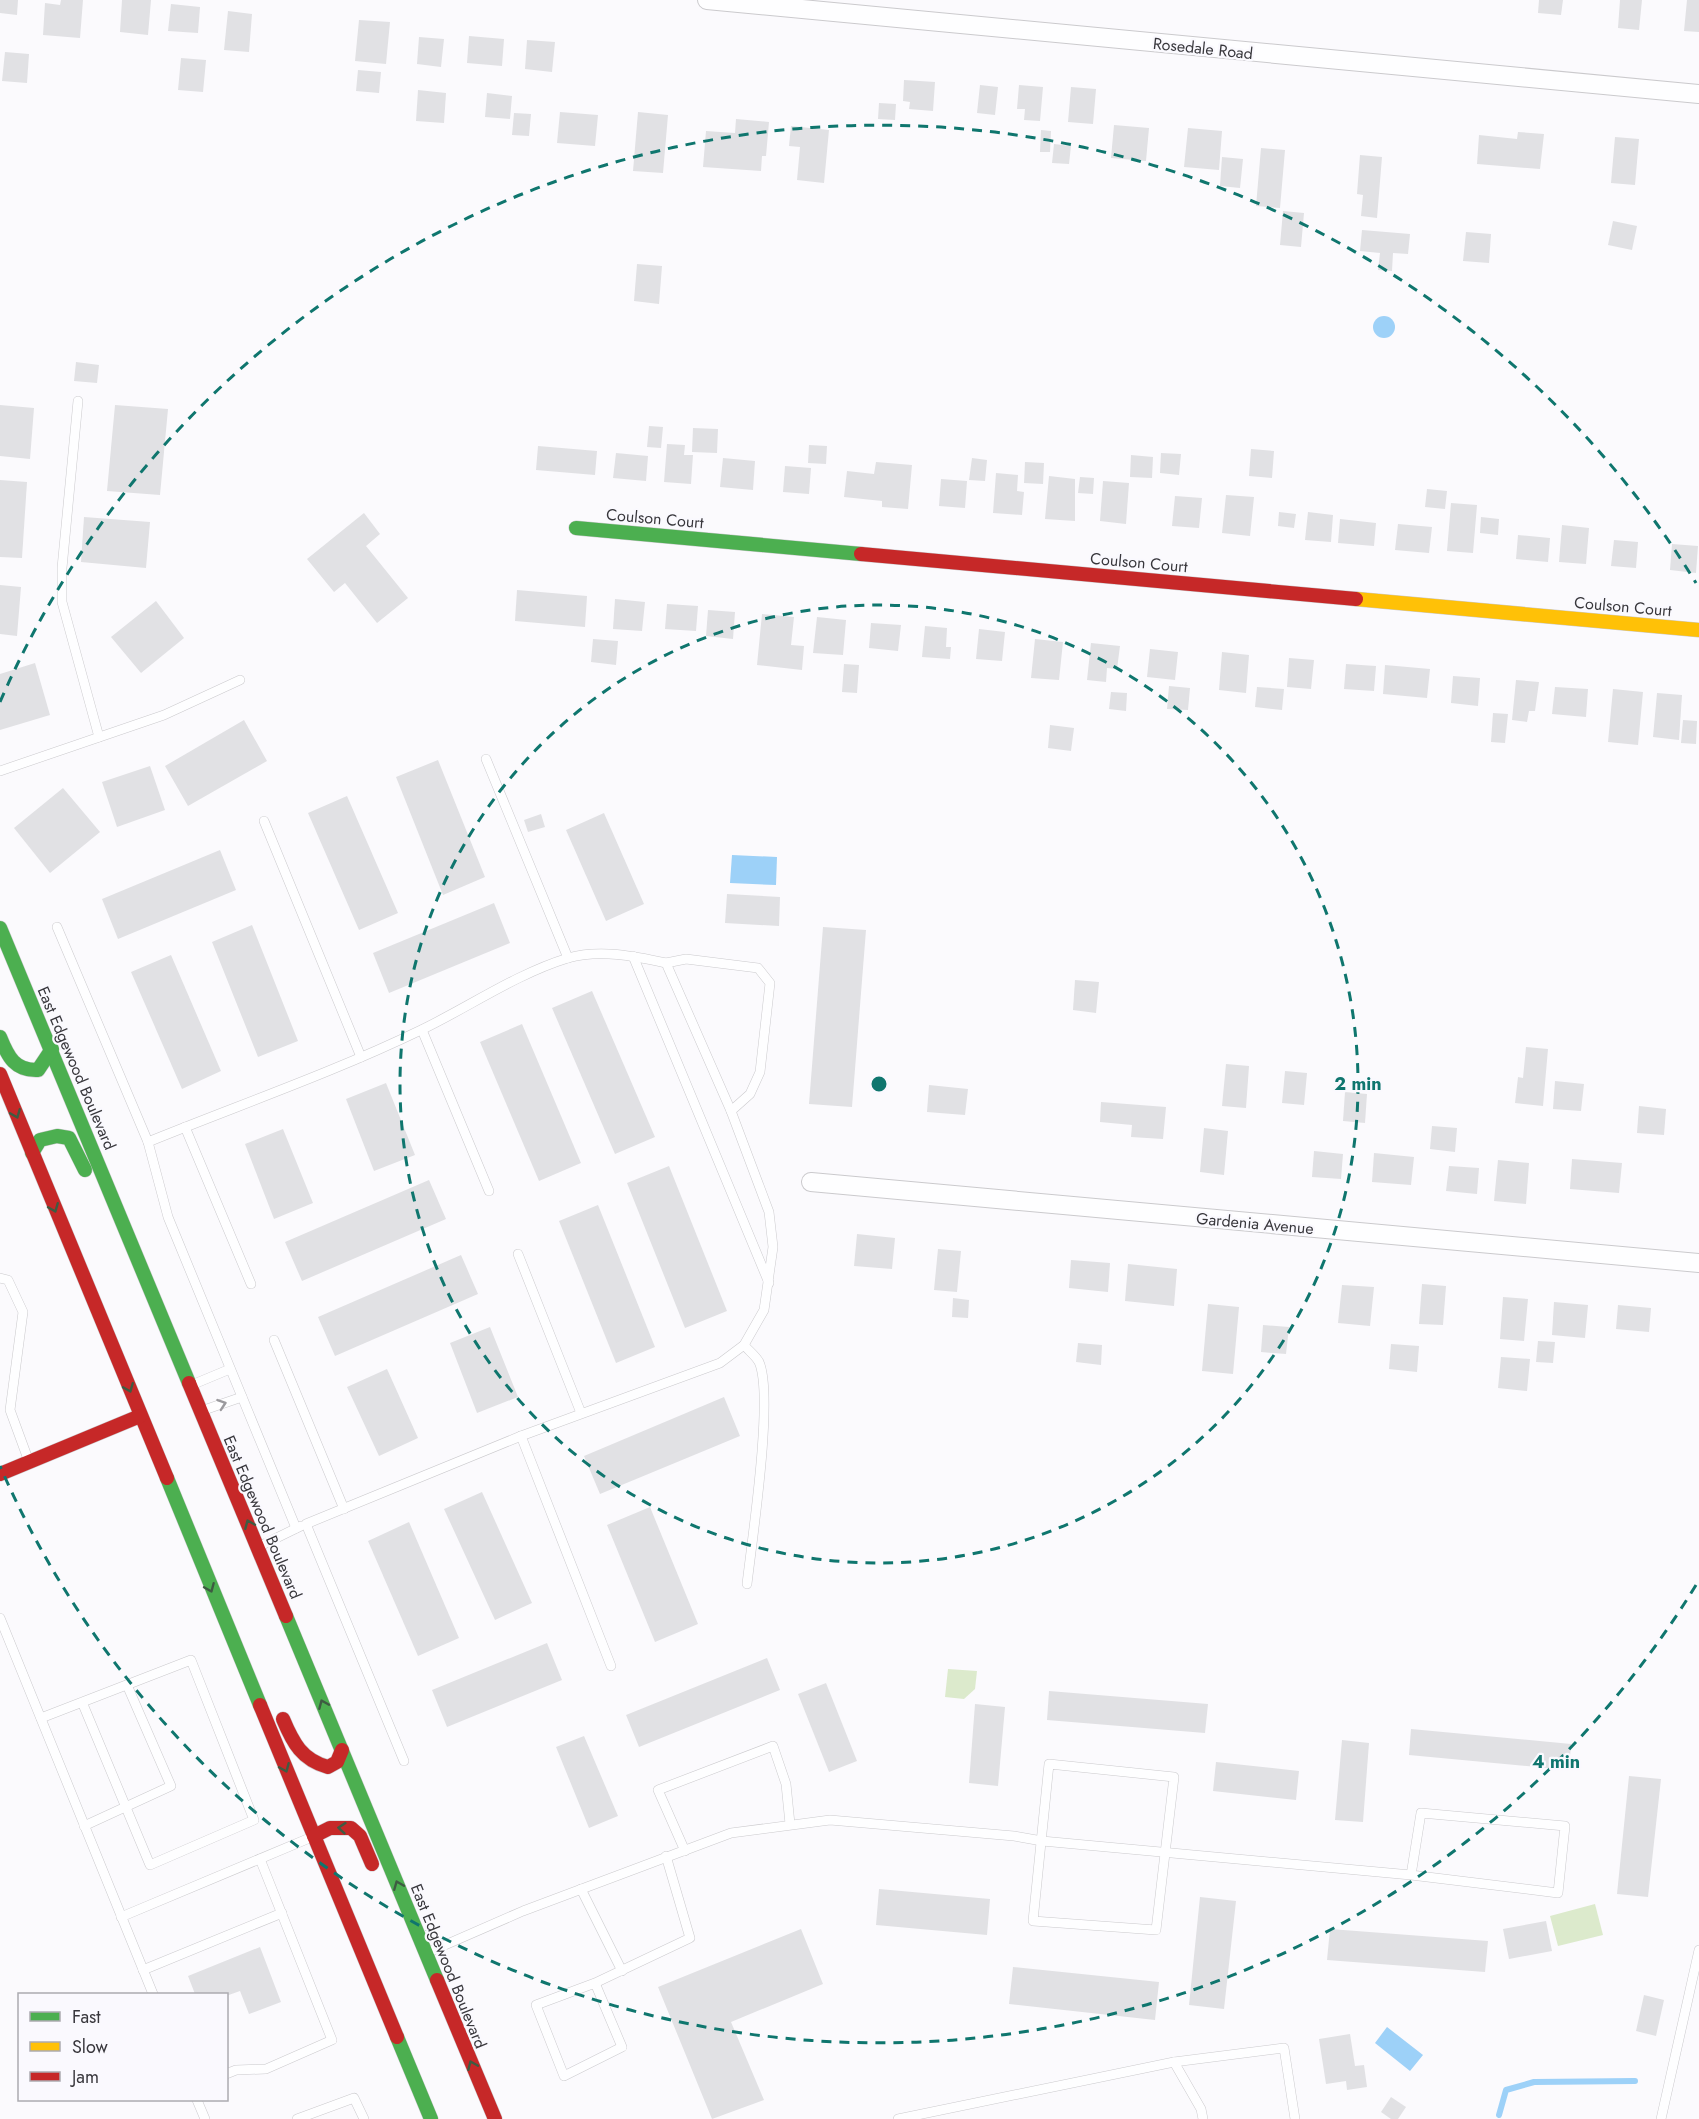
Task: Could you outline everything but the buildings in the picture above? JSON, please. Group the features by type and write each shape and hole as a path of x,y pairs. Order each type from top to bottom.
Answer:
{"street":[{"name":"Rosedale Road","path":"707,0 1699,94"},
{"name":"Coulson Court","path":"576,528 1699,630"},
{"name":"East Edgewood Boulevard","path":"2,934 52,1049 495,2119"},
{"path":"0,1037 8,1058 15,1067 25,1072 38,1070 52,1049"},
{"path":"0,1074 180,1516 431,2119"},
{"path":"32,1154 40,1140 57,1136 69,1138 76,1148 122,1259"},
{"name":"Gardenia Avenue","path":"811,1182 1699,1263"},
{"path":"149,1325 177,1350"},
{"path":"0,1474 140,1416"},
{"path":"180,1516 208,1538"},
{"path":"276,1701 294,1745 306,1759 328,1767 337,1762 342,1750"},
{"path":"314,1836 330,1828 351,1828 360,1836 378,1880"},
{"path":"419,1977 444,1997"}],"lane":[{"path":"78,401 62,568 62,602 99,737"},
{"path":"0,771 164,715 240,680"},
{"path":"486,759 568,958"},
{"path":"264,821 361,1057"},
{"path":"57,927 148,1142 168,1217 296,1528"},
{"path":"148,1142 361,1057 422,1030 509,984 568,958 600,953 633,956 666,963 686,959 758,968 770,983 760,1072 750,1094 731,1111"},
{"path":"633,956 770,1285"},
{"path":"258,1547 296,1528 521,1436 720,1363 744,1345 764,1310 770,1285 773,1247 769,1212 731,1111 666,963"},
{"path":"422,1030 489,1191"},
{"path":"185,1127 251,1284"},
{"path":"518,1254 581,1413"},
{"path":"0,1278 8,1280 23,1312 10,1410 29,1462"},
{"path":"274,1341 344,1509"},
{"path":"744,1345 759,1361 764,1382 764,1412 747,1584"},
{"path":"191,1385 230,1369"},
{"path":"202,1411 242,1397"},
{"path":"521,1436 611,1666"},
{"path":"306,1524 404,1761"},
{"path":"0,1618 152,1993"},
{"path":"40,1718 191,1660 254,1820 150,1865 82,1702"},
{"path":"84,1826 171,1786 127,1685"},
{"path":"685,1851 658,1790 772,1746 786,1784 790,1824"},
{"path":"1049,1764 1174,1777 1165,1851 1156,1930 1033,1921 1049,1764"},
{"path":"426,1954 524,1911 666,1856 731,1833 790,1824 830,1820 1014,1836 1042,1841 1411,1875 1558,1893 1565,1826 1421,1813 1411,1875"},
{"path":"121,1917 314,1836"},
{"path":"595,1983 622,2047 564,2076 536,2005 595,1983 690,1938 666,1856"},
{"path":"228,2073 236,2070 266,2069 332,2040 260,1859"},
{"path":"581,1889 622,1971"},
{"path":"143,1970 282,1913"},
{"path":"1661,2119 1699,1950"},
{"path":"898,2119 1174,2062 1284,2048 1295,2119"},
{"path":"1174,2062 1202,2109 1203,2119"},
{"path":"297,2119 354,2098 364,2119"},
{"path":"196,2101 205,2119"}],"green space":[{"path":"948,1669 977,1671 975,1689 964,1699 945,1697"},
{"path":"1595,1904 1603,1935 1558,1946 1550,1916"}],"water":[{"path":"1384,316 1392,319 1395,327 1392,335 1384,338 1376,335 1373,327 1376,319"},
{"path":"732,855 777,857 776,885 730,883"},
{"path":"1387,2027 1423,2055 1410,2071 1375,2043"}],"waterway":[{"path":"1499,2115 1506,2090 1534,2082 1635,2081"}],"traffic: fast":[{"path":"576,528 861,554"},
{"path":"0,928 189,1383"},
{"path":"0,1037 13,1061 30,1070 38,1070 52,1049"},
{"path":"32,1153 40,1140 57,1136 69,1138 85,1170"},
{"path":"167,1478 260,1705"},
{"path":"286,1616 437,1980"},
{"path":"397,2037 431,2119"}],"traffic: slow":[{"path":"1356,599 1699,630"}],"traffic: jam":[{"path":"861,554 1356,599"},
{"path":"0,1074 167,1478"},
{"path":"189,1383 286,1616"},
{"path":"0,1474 140,1416"},
{"path":"260,1705 397,2037"},
{"path":"283,1719 295,1743 311,1760 328,1767 337,1762 342,1750"},
{"path":"314,1836 330,1828 351,1828 360,1836 372,1864"},
{"path":"437,1980 495,2119"}]}
